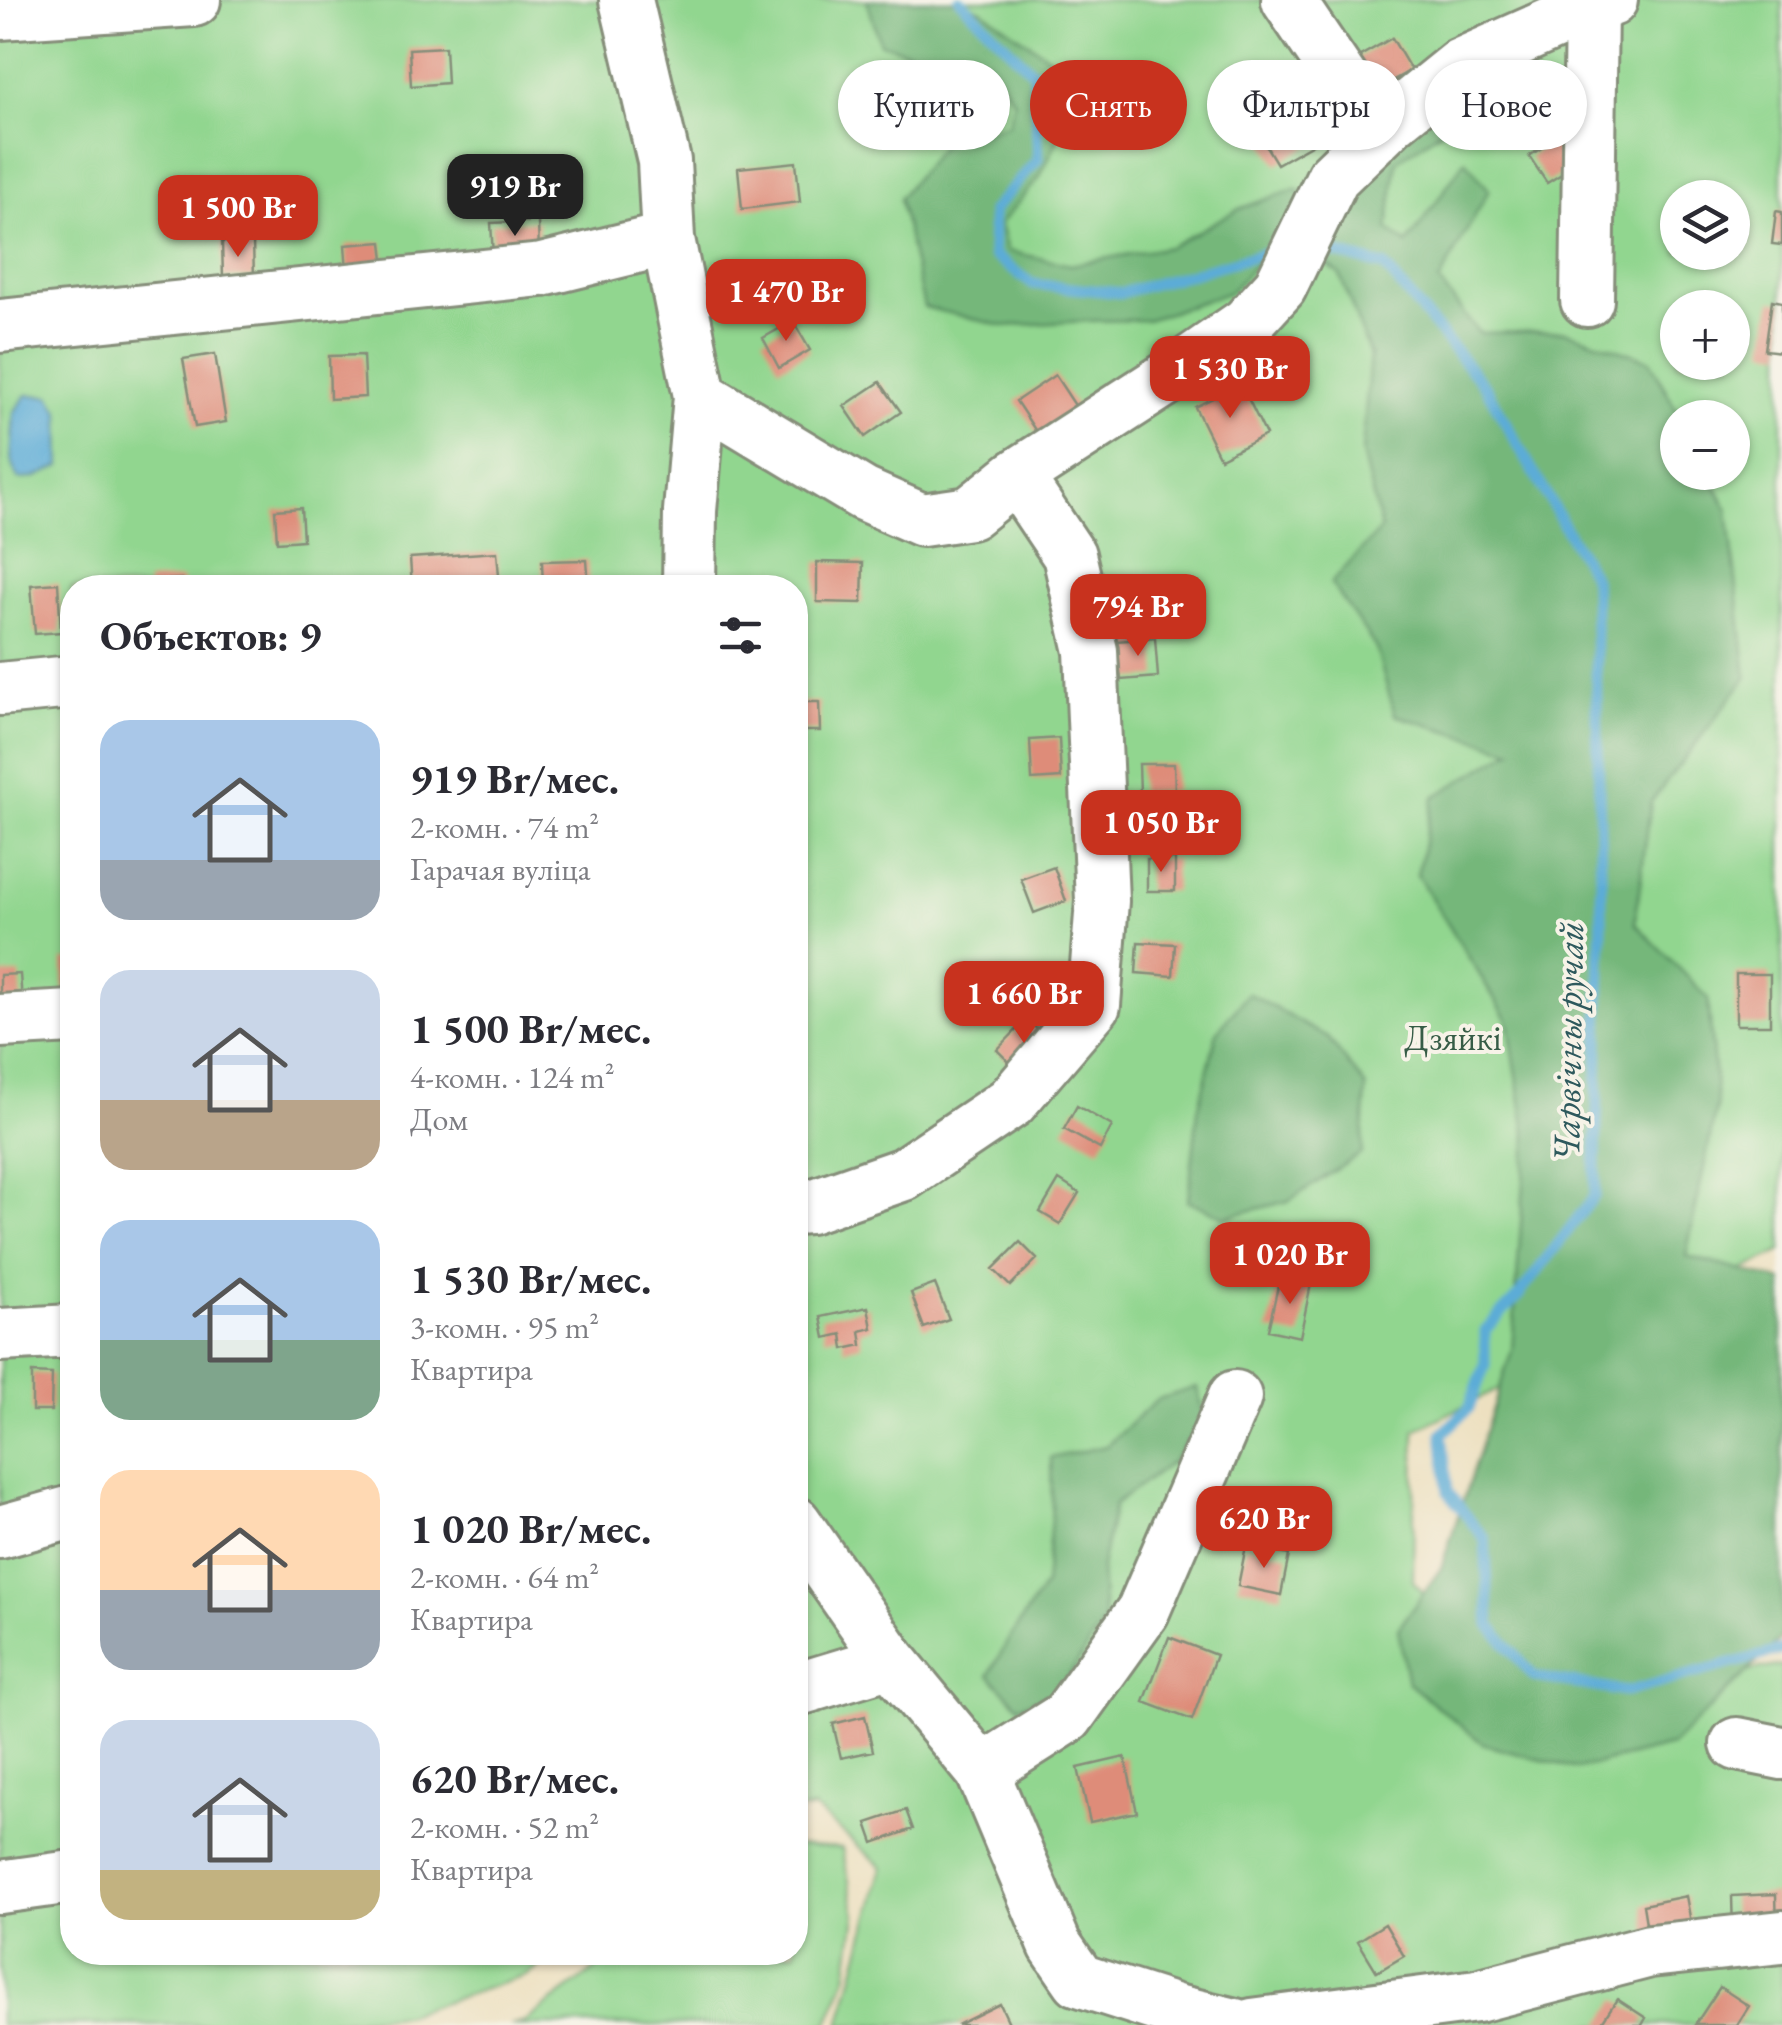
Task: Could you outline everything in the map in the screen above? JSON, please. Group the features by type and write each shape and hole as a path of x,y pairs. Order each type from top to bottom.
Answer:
{"street":[{"path":"0,14 194,0"},
{"path":"626,0 664,161 668,239 700,396 690,511 689,575"},
{"path":"1288,0 1329,60"},
{"path":"1405,109 1460,65 1601,3 1586,300"},
{"path":"700,396 863,494 922,520 970,513 1016,476 1246,324 1280,287 1333,177 1361,150"},
{"path":"0,326 542,270 668,239"},
{"path":"808,1207 904,1174 1012,1102 1094,1006 1102,901 1090,651 1069,555 1016,476"},
{"path":"0,689 60,683"},
{"path":"0,1021 60,1018"},
{"path":"0,1334 60,1332"},
{"path":"982,1771 1067,1717 1143,1611 1235,1397"},
{"path":"0,1532 60,1515"},
{"path":"808,1542 891,1661 982,1771 1055,1945 1079,1980 1235,2025"},
{"path":"808,1686 891,1661"},
{"path":"0,1887 60,1880"},
{"path":"1252,2025 1478,1996 1650,1951 1782,1937"}],"green space":[{"name":"Дзяйкі","path":"0,0 1782,0 1782,1251 1415,1430 1413,1581 1531,1712 1782,1665 1782,2025 840,2025 883,1867 814,1808 808,1809 808,575 60,575 60,1965 542,1965 528,1975 403,2015 281,2025 0,2025"},
{"path":"867,0 959,0 982,10 1053,60 1030,60 1030,150 1053,150 1039,178 1000,224 1007,251 1070,265 1169,247 1239,209 1295,189 1338,207 1370,150 1405,150 1405,122 1425,110 1425,141 1397,161 1388,229 1407,244 1465,160 1489,190 1439,282 1479,333 1565,331 1650,360 1671,400 1660,400 1660,490 1718,490 1728,510 1747,677 1651,802 1635,923 1708,998 1717,1103 1686,1256 1782,1281 1782,1638 1671,1746 1577,1769 1485,1745 1408,1683 1398,1629 1441,1568 1512,1350 1527,1138 1508,1020 1417,875 1434,797 1512,750 1395,715 1376,648 1331,583 1381,529 1362,453 1370,355 1340,275 1287,229 1230,292 1147,320 1003,326 924,307 899,198 938,150 1010,150 1014,101 1010,95 1010,60 924,56 880,43"},
{"path":"1533,47 1549,55 1542,60 1511,60"},
{"path":"1248,993 1328,1038 1366,1087 1362,1153 1288,1201 1225,1217 1188,1201 1198,1110 1217,1032"},
{"path":"1197,1387 1204,1419 1172,1462 1114,1505 1101,1567 1104,1621 1059,1691 1019,1706 989,1675 1045,1585 1052,1508 1051,1458 1106,1446 1158,1399"},
{"path":"808,1846 842,1848 856,1915 847,1977 827,2025 510,2025 526,2021 602,1965 808,1965"}],"water":[{"path":"27,395 50,396 60,412 61,466 34,478 18,479 11,460 14,412"}],"building":[{"path":"1392,38 1411,70 1405,73 1405,60 1355,59"},
{"path":"445,47 447,83 411,86 409,49"},
{"path":"1268,150 1302,150 1277,164"},
{"path":"1538,150 1571,150 1579,163 1547,183 1529,156"},
{"path":"796,162 800,202 742,209 738,168"},
{"path":"1776,211 1782,212 1782,245 1772,244"},
{"path":"538,221 539,255 493,257 491,223"},
{"path":"253,241 254,278 223,278 222,242"},
{"path":"382,242 385,269 347,272 345,245"},
{"path":"1772,300 1782,302 1782,352 1765,350"},
{"path":"793,321 810,350 779,368 763,338"},
{"path":"215,354 226,422 195,427 183,359"},
{"path":"363,355 365,397 330,399 329,356"},
{"path":"1055,375 1080,413 1041,439 1016,401"},
{"path":"880,382 901,412 865,437 844,406"},
{"path":"1241,384 1266,435 1220,458 1195,407"},
{"path":"301,508 303,540 277,542 275,510"},
{"path":"497,552 499,575 411,575 410,558"},
{"path":"587,560 588,575 543,575 542,561"},
{"path":"817,562 863,563 862,603 817,602"},
{"path":"58,583 60,632 35,634 31,585"},
{"path":"1155,638 1158,677 1121,680 1117,641"},
{"path":"808,702 819,702 820,731 808,731"},
{"path":"1059,738 1061,778 1032,780 1030,740"},
{"path":"1139,764 1174,764 1175,791 1140,792"},
{"path":"1147,859 1175,859 1175,891 1147,891"},
{"path":"1054,867 1066,901 1034,913 1021,879"},
{"path":"1138,942 1175,944 1173,976 1136,973"},
{"path":"20,974 22,1001 0,1002 0,975"},
{"path":"1736,974 1770,974 1770,1025 1736,1025"},
{"path":"1027,1019 1050,1043 1020,1073 997,1050"},
{"path":"1077,1106 1112,1126 1100,1149 1064,1129"},
{"path":"1059,1180 1079,1193 1060,1224 1040,1212"},
{"path":"1020,1242 1037,1259 1010,1286 993,1269"},
{"path":"1280,1277 1311,1284 1300,1337 1268,1330"},
{"path":"935,1284 949,1319 924,1328 911,1293"},
{"path":"868,1307 872,1328 860,1331 862,1345 844,1349 842,1334 825,1338 821,1317"},
{"path":"32,1373 52,1374 51,1411 32,1411"},
{"path":"1246,1546 1289,1555 1281,1595 1238,1586"},
{"path":"1169,1637 1216,1655 1192,1720 1144,1702"},
{"path":"865,1716 873,1751 841,1758 833,1724"},
{"path":"1125,1757 1137,1812 1090,1822 1078,1768"},
{"path":"906,1810 913,1829 874,1843 867,1823"},
{"path":"1776,1894 1777,1931 1733,1932 1732,1896"},
{"path":"1686,1896 1693,1933 1649,1942 1643,1905"},
{"path":"1385,1924 1404,1956 1377,1972 1358,1941"},
{"path":"1720,1987 1749,2006 1737,2025 1695,2025"},
{"path":"1617,1999 1646,2018 1642,2025 1600,2025"},
{"path":"1000,2004 1010,2025 957,2025"}],"waterway":[{"name":"Чарвічны ручай","path":"960,0 1034,73 1038,159 992,211 993,255 1032,284 1121,293 1279,249"},
{"name":"Чарвічны ручай","path":"1316,248 1384,266 1486,388 1594,579 1602,917 1595,1195 1520,1294 1485,1330 1485,1365 1469,1408 1442,1434 1448,1492 1485,1539 1490,1625 1534,1677 1626,1692 1782,1650"}]}
